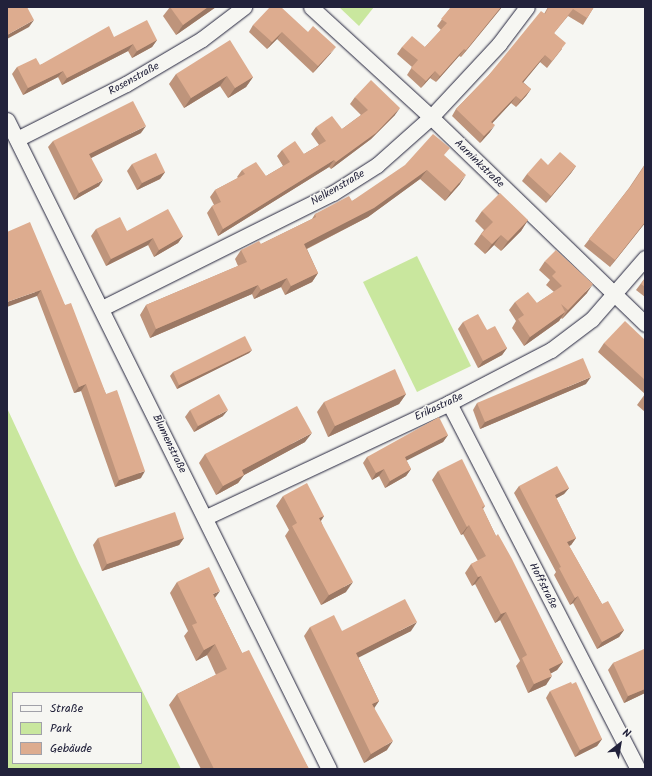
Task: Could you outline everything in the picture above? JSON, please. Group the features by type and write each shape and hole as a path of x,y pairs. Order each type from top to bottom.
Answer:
{"street":[{"name":"Rosenstraße","path":"16,140 120,88 202,39 244,7"},
{"name":"Aarninkstraße","path":"311,7 431,117 645,324"},
{"name":"Nelkenstraße","path":"102,308 333,193 377,165 431,117 499,44 527,7"},
{"name":"Blumenstraße","path":"7,120 102,308 330,769"},
{"name":"Erikastraße","path":"206,517 449,403 516,370 564,342 592,319 645,258"},
{"name":"Hoffstraße","path":"449,403 638,769"}],"green space":[{"path":"339,7 374,7 359,26"},
{"path":"417,256 471,366 417,392 363,282"},
{"path":"7,408 78,561 181,769 7,769"}],"building":[{"path":"7,7 27,7 34,20 7,35"},
{"path":"170,7 208,7 183,25"},
{"path":"270,7 281,7 308,32 313,26 336,47 318,66 282,32 272,42 253,25"},
{"path":"451,7 501,7 466,50 464,49 440,76 435,71 426,81 411,68 418,60 402,47 412,36 425,47 447,23 441,19"},
{"path":"549,7 594,7 587,18 573,9 554,33 566,43 552,61 545,55 522,82 531,89 521,100 516,96 491,122 495,125 484,136 456,109 488,76 541,11 545,14"},
{"path":"147,20 157,40 137,51 133,44 67,78 63,71 28,88 17,67 36,58 40,65 109,26 114,37"},
{"path":"230,40 253,77 235,88 227,76 191,98 176,74"},
{"path":"371,80 400,108 376,133 336,162 334,160 223,229 212,206 221,202 215,190 245,174 242,170 256,162 266,176 290,162 282,150 295,141 304,154 326,141 316,127 332,116 342,129 368,110 355,97"},
{"path":"133,101 146,126 89,154 103,180 79,193 53,141"},
{"path":"433,134 450,148 444,155 466,175 451,192 427,170 374,208 304,244 318,273 291,286 287,278 261,290 258,285 156,329 146,305 247,262 241,250 259,241 261,244 316,217 315,214 349,196 352,201 405,165"},
{"path":"560,152 576,166 551,196 527,174 541,158 548,165"},
{"path":"156,153 165,172 142,183 132,164"},
{"path":"645,165 645,222 615,260 589,239 631,186"},
{"path":"500,193 528,220 508,241 501,235 492,244 481,234 493,222 482,211"},
{"path":"168,209 183,236 159,250 153,238 111,259 96,229 120,217 127,231"},
{"path":"30,222 65,305 71,303 106,394 117,390 145,471 119,480 86,384 79,387 41,290 7,302 7,232"},
{"path":"556,250 593,284 568,310 561,304 565,312 530,337 518,319 524,315 515,302 528,292 537,303 562,286 552,276 556,272 545,261"},
{"path":"645,278 645,287 641,284"},
{"path":"478,314 487,330 495,326 507,348 483,361 463,322"},
{"path":"625,321 645,340 645,380 604,343"},
{"path":"245,336 252,350 179,385 173,372"},
{"path":"583,358 591,377 485,422 477,403"},
{"path":"395,369 406,394 335,426 324,402"},
{"path":"219,394 228,410 198,426 190,410"},
{"path":"297,406 312,433 242,470 244,475 223,486 205,454"},
{"path":"439,417 448,435 405,457 411,469 390,481 384,469 376,473 367,457"},
{"path":"462,459 485,506 482,507 496,536 498,534 512,559 563,662 549,669 552,676 534,684 522,658 527,655 506,612 501,614 481,576 478,577 471,564 486,556 469,525 467,527 438,471"},
{"path":"557,466 569,488 555,495 576,538 567,542 602,604 608,601 624,630 602,642 578,596 575,598 559,568 561,567 519,486"},
{"path":"307,483 324,516 319,518 353,582 329,595 292,526 297,523 283,496"},
{"path":"175,512 184,538 107,564 98,538"},
{"path":"209,567 220,591 213,594 242,653 249,650 309,769 214,769 177,694 227,669 215,644 204,650 192,625 197,623 177,582"},
{"path":"405,599 417,622 356,653 379,701 372,704 393,741 371,754 310,627 334,615 342,631"},
{"path":"644,649 645,689 628,696 613,663"},
{"path":"571,682 572,684 576,682 602,739 580,750 550,691"}]}
